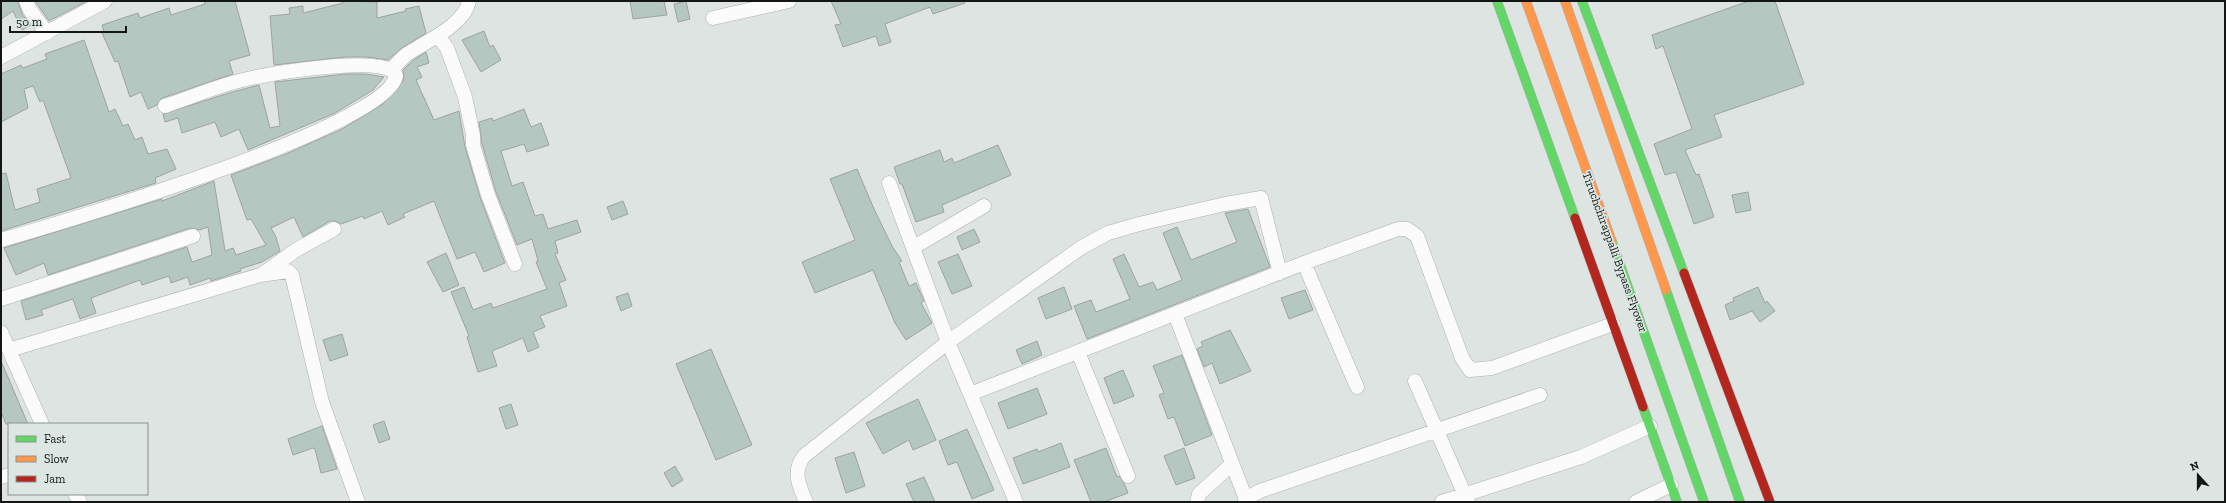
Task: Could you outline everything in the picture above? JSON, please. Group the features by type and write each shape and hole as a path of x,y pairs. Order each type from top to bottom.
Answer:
{"main road":[{"path":"1497,1 1677,502"},
{"name":"Tiruchchirappalli Bypass Flyover","path":"1526,1 1704,502"},
{"path":"1565,1 1740,502"},
{"path":"1582,1 1770,502"}],"street":[{"path":"26,1 30,10 46,33"},
{"path":"1,57 105,1"},
{"path":"391,70 406,55 438,36 462,16 469,1"},
{"path":"713,18 789,1"},
{"path":"438,36 447,48 465,97 475,152 488,195 515,264"},
{"path":"1,240 156,192 297,140 349,116 381,95 396,79 395,74 391,70 372,66 320,67 246,79 165,106"},
{"path":"889,183 914,247 938,316 1011,501"},
{"path":"806,502 797,475 797,468 804,456 948,342 1082,247 1108,232 1225,204 1261,198 1280,273"},
{"path":"914,247 984,206"},
{"path":"260,275 296,250 334,229"},
{"path":"970,394 1304,263 1398,229 1407,229 1417,236 1462,358 1470,370 1492,368 1613,324"},
{"path":"1,299 193,236"},
{"path":"1304,263 1357,387"},
{"path":"9,350 260,275 286,270 292,275 322,402 358,502"},
{"path":"1175,314 1246,501 1260,491 1540,395"},
{"path":"1,332 42,423"},
{"path":"1078,352 1128,476"},
{"path":"1416,381 1466,499"},
{"path":"1442,502 1466,499 1581,456 1650,426"},
{"path":"1197,502 1199,494 1232,464"},
{"path":"1636,502 1671,485"}],"building":[{"path":"1,1 18,1 22,14 31,25 22,30 13,11 1,19"},
{"path":"35,1 87,1 49,21"},
{"path":"204,1 235,1 250,55 229,61 233,74 162,98 157,105 148,109 141,92 130,97 118,61 115,62 102,33 104,32 102,25 138,13 140,18 169,8 171,15 205,4"},
{"path":"342,1 377,2 377,18 406,11 405,9 419,6 426,33 402,48 388,60 367,57 345,57 274,65 270,16 290,14 289,8 303,6 303,13 343,3"},
{"path":"630,1 664,1 667,15 633,19"},
{"path":"686,1 690,19 678,22 674,4"},
{"path":"831,1 965,1 965,3 933,14 930,7 885,24 891,42 879,46 876,36 843,47 835,25 841,24"},
{"path":"1749,1 1775,1 1804,84 1714,115 1722,137 1685,150 1696,175 1699,174 1714,217 1694,224 1676,172 1665,175 1654,144 1692,129 1663,46 1656,49 1652,35"},
{"path":"484,31 490,47 493,45 501,60 481,72 462,40"},
{"path":"84,40 109,112 115,109 123,126 128,124 135,140 142,137 148,154 167,149 176,169 155,178 156,183 1,231 1,174 6,173 15,210 40,202 37,189 71,178 43,100 40,102 33,86 24,89 28,108 1,122 1,74 21,65 23,68 47,59 45,54"},
{"path":"426,52 429,63 417,67 422,77 416,80 434,120 459,111 465,147 480,197 505,263 484,272 475,252 457,259 434,201 403,214 405,217 388,225 382,211 364,219 363,216 341,224 335,221 330,221 303,237 294,217 271,228 276,237 280,251 262,262 240,269 241,271 211,281 210,278 190,285 188,277 171,283 169,276 142,285 140,280 91,298 96,313 80,319 73,299 41,310 43,315 26,320 21,301 187,247 192,262 212,255 208,227 199,230 190,228 48,275 44,263 16,275 4,248 162,199 162,201 214,181 225,251 233,248 236,255 266,245 251,219 247,220 231,175 286,154 342,129 383,104 403,81 403,70 412,61"},
{"path":"346,74 366,74 384,77 373,90 335,113 248,150 239,129 221,137 215,122 182,133 178,118 165,122 163,114 259,85 270,128 280,126 275,82"},
{"path":"524,109 531,127 541,123 549,145 527,152 524,144 501,151 512,186 523,182 535,216 543,214 548,229 577,220 581,232 555,241 558,253 555,254 566,280 559,283 567,306 540,316 545,327 533,332 539,347 528,352 523,338 492,351 497,366 478,372 467,337 469,336 451,292 464,287 473,310 491,303 493,308 547,289 536,262 538,261 532,239 517,245 496,192 482,144 479,122 492,118 493,121"},
{"path":"998,145 1011,175 942,205 944,212 916,222 894,167 940,150 944,162 952,158 954,163"},
{"path":"857,169 892,246 902,261 899,262 909,286 916,283 924,301 921,303 932,323 906,340 895,323 873,270 815,293 802,262 855,240 830,179"},
{"path":"1748,192 1751,210 1736,213 1732,195"},
{"path":"623,201 628,214 612,220 607,207"},
{"path":"1248,209 1270,267 1087,339 1074,306 1091,300 1096,312 1130,299 1113,259 1124,254 1139,287 1153,282 1157,290 1182,280 1163,233 1177,227 1191,260 1237,242 1225,213"},
{"path":"974,229 980,242 962,250 957,237"},
{"path":"446,253 459,285 443,292 427,262"},
{"path":"958,254 972,286 952,294 938,262"},
{"path":"1064,287 1072,309 1046,319 1038,298"},
{"path":"1758,287 1765,303 1767,301 1775,311 1760,322 1752,311 1730,320 1725,305 1734,301 1733,298"},
{"path":"1305,290 1313,310 1289,319 1281,298"},
{"path":"628,293 632,306 621,311 616,297"},
{"path":"1230,330 1251,371 1220,384 1212,363 1204,367 1197,349 1203,346 1201,342"},
{"path":"342,334 348,355 330,361 323,340"},
{"path":"1037,341 1042,355 1022,364 1016,350"},
{"path":"711,349 752,445 716,460 676,364"},
{"path":"1182,355 1212,435 1185,446 1174,417 1168,419 1159,395 1164,393 1153,366"},
{"path":"1,361 28,423 6,424 1,412"},
{"path":"1123,370 1134,396 1114,404 1104,378"},
{"path":"1037,388 1047,414 1008,429 998,403"},
{"path":"918,399 936,440 913,450 909,440 883,454 866,423"},
{"path":"511,404 518,425 506,429 499,408"},
{"path":"384,421 390,439 379,443 373,425"},
{"path":"322,426 337,469 321,473 315,449 313,448 293,455 288,439"},
{"path":"967,429 994,490 972,499 957,462 948,465 939,441"},
{"path":"1061,443 1070,467 1023,484 1013,458 1037,449 1038,452"},
{"path":"1106,448 1117,477 1119,476 1124,483 1128,493 1104,502 1091,502 1074,460"},
{"path":"1184,448 1195,478 1176,485 1164,456"},
{"path":"854,452 865,486 846,493 835,458"},
{"path":"675,466 683,480 672,487 664,473"},
{"path":"924,477 935,502 914,502 906,484"}],"traffic: fast":[{"path":"1497,1 1575,218"},
{"path":"1582,1 1684,273"},
{"path":"1612,242 1704,502"},
{"path":"1666,290 1740,502"},
{"path":"1643,407 1677,502"}],"traffic: slow":[{"path":"1526,1 1612,242"},
{"path":"1565,1 1666,290"}],"traffic: jam":[{"path":"1575,218 1643,407"},
{"path":"1684,273 1770,502"}]}
